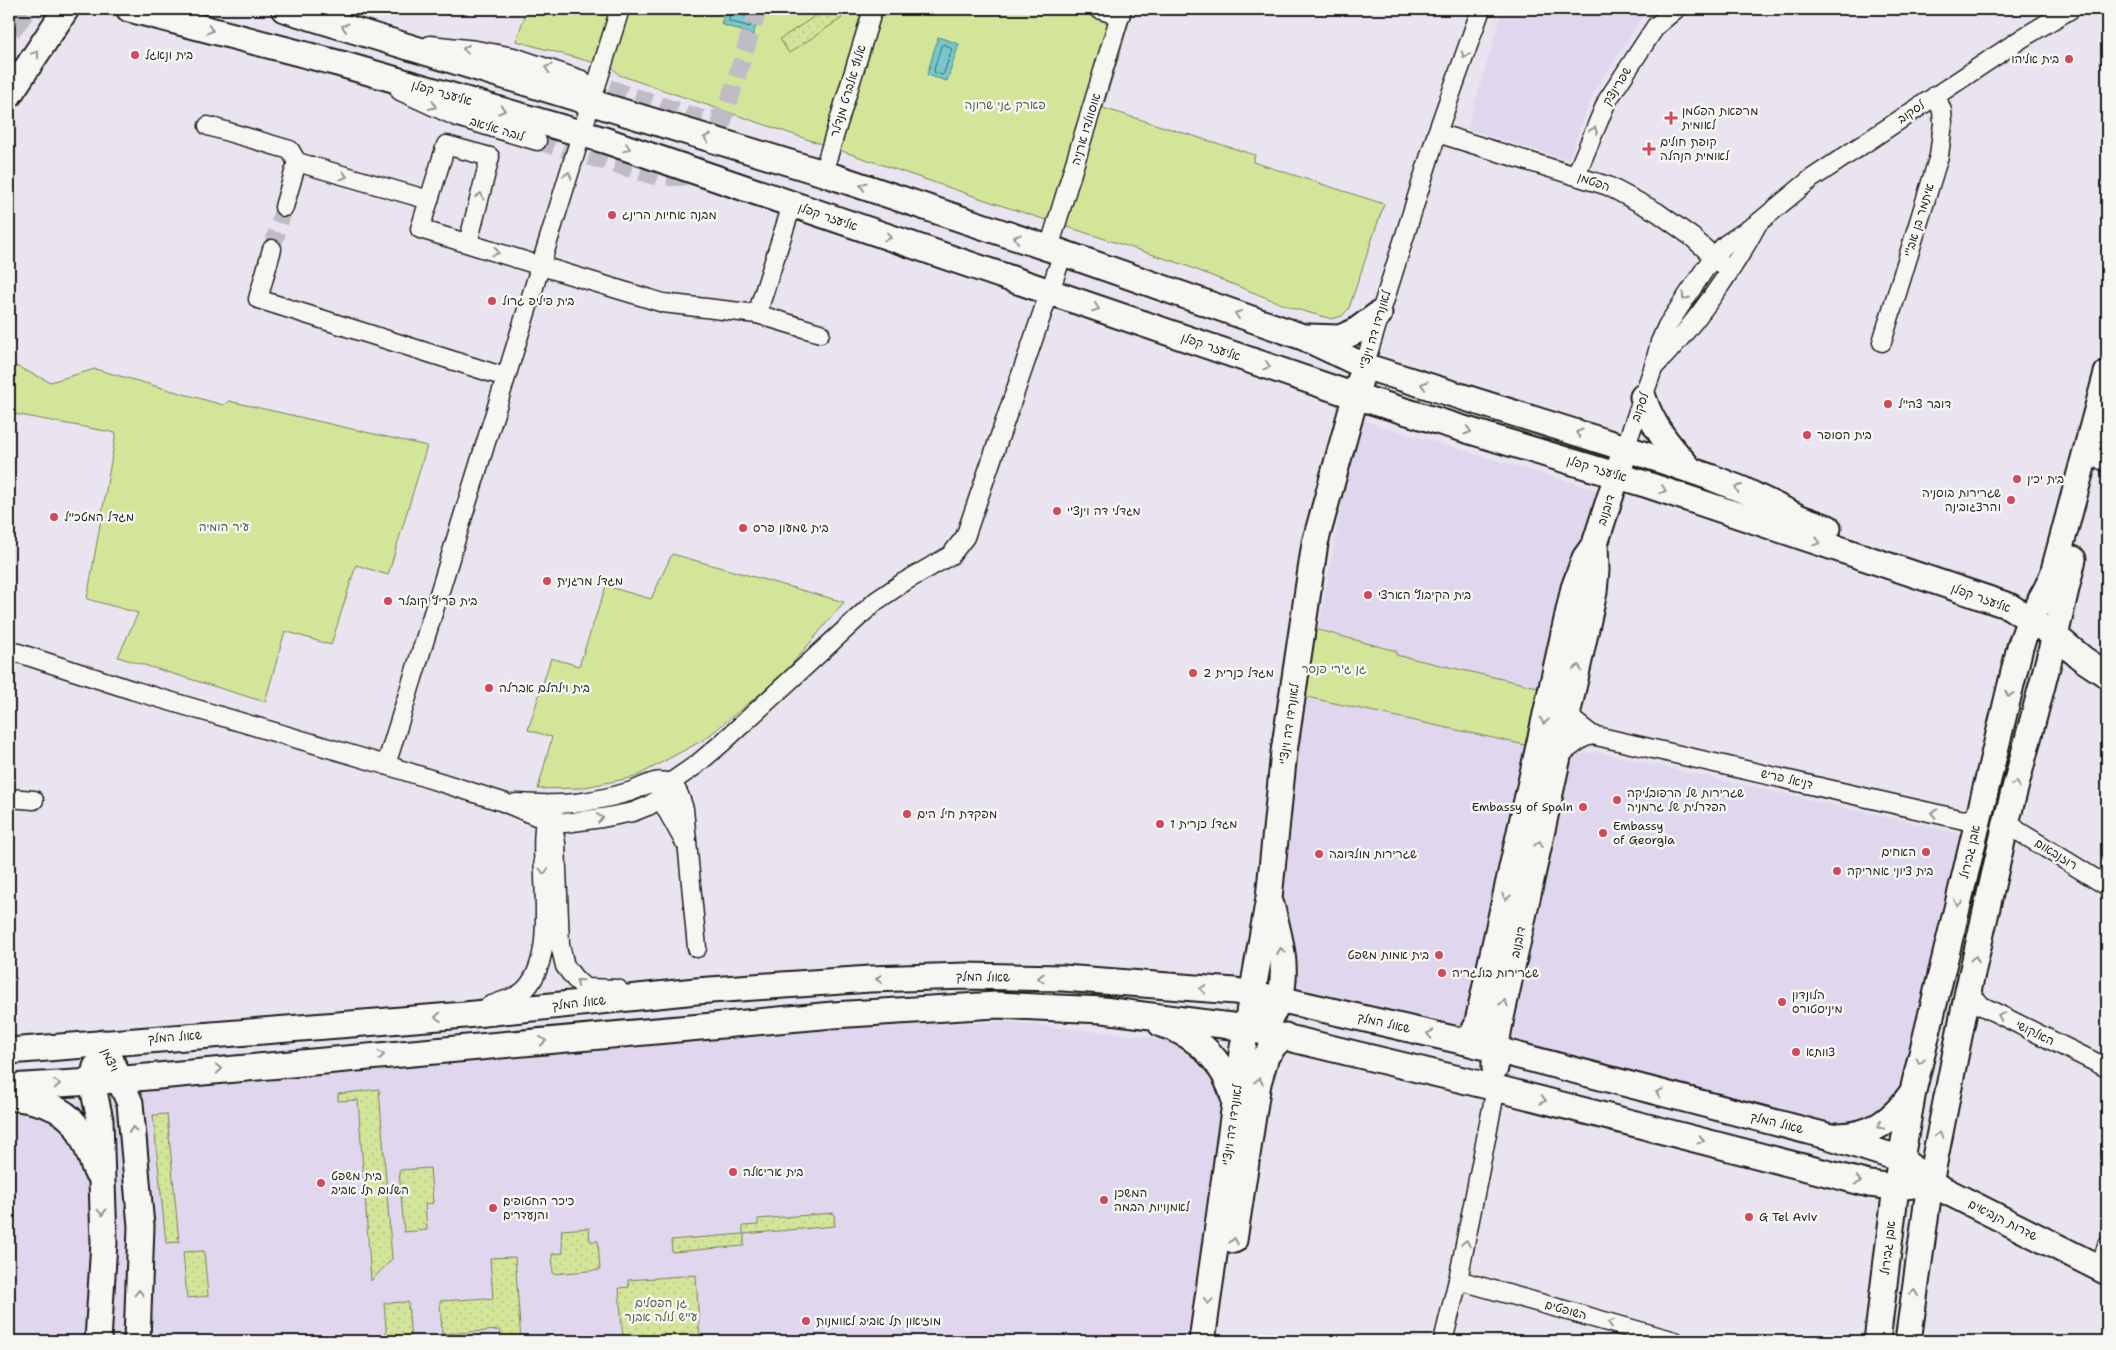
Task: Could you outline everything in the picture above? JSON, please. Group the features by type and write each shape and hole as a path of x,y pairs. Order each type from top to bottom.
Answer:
{"street":[{"path":"9,95 66,9"},
{"name":"אליעזר קפלן","path":"129,9 341,64 581,133 1355,396 1617,475 2009,606 2034,612 2049,619 2056,636"},
{"name":"אליעזר קפלן","path":"284,9 824,173 1056,251 1303,337 1364,366 1625,448 1730,484 1800,518 2014,592 2034,612"},
{"path":"386,765 620,9"},
{"name":"אלוף אלברט מנדלר","path":"824,173 874,9"},
{"path":"1098,9 1121,12"},
{"name":"לאונרדו דה וינצ'י","path":"1202,1341 1235,1104 1269,898 1284,752 1315,543 1379,314 1437,133 1481,9"},
{"name":"שפרינצק","path":"1576,175 1607,101 1656,26 1676,9"},
{"name":"לסקוב","path":"1625,448 1667,326 1713,257 1726,244 1758,223 1811,179 2069,10"},
{"name":"אוסוולדו ארניה","path":"670,783 696,765 722,743 876,601 904,582 951,555 966,537 1050,292 1056,251 1121,12"},
{"path":"392,41 476,50 514,58 582,80"},
{"name":"לובה אליאב","path":"341,64 457,116 536,142"},
{"name":"איתמר בן אב\"י","path":"1882,342 1939,156 1942,110 1936,96"},
{"path":"208,126 290,150 297,162 429,200"},
{"name":"הפטמן","path":"1437,133 1608,186 1657,212 1692,237 1729,271"},
{"path":"468,243 490,157 446,145 420,229 663,303 756,314 820,333"},
{"path":"284,207 297,162"},
{"path":"756,314 792,205"},
{"name":"לסקוב","path":"1654,366 1672,349 1729,271 1758,223"},
{"path":"272,249 258,298 506,377"},
{"path":"1303,337 1340,338 1356,331 1379,314"},
{"name":"אבן גבירול","path":"1876,1341 1896,1187 1913,1091 2020,647 2034,612 2053,574 2107,373"},
{"path":"1644,397 1658,431 1690,470"},
{"path":"1908,1341 1930,1183 1968,991 2007,819 2056,636 2067,581 2104,461 2107,433"},
{"name":"דובנוב","path":"1462,1042 1471,1036 1477,1026 1574,588 1585,558 1595,544 1625,448"},
{"name":"דובנוב","path":"1443,1341 1458,1280 1496,1088 1494,1050 1594,592 1596,570 1595,544"},
{"path":"2056,636 2083,659 2107,675"},
{"path":"9,650 141,693 386,765 503,802 549,814 565,822 610,817 648,806 656,801 670,783"},
{"name":"דניאל פריש","path":"1569,707 1573,720 1592,735 1964,820 1972,818 1980,812"},
{"path":"1558,756 1583,738 1592,735"},
{"path":"549,814 566,805 599,800 659,781 670,783"},
{"path":"670,783 665,807 688,850 697,948"},
{"path":"9,798 34,800"},
{"path":"503,802 522,816 550,843"},
{"path":"549,814 560,945 565,966 575,979 586,988 696,991"},
{"name":"רוזנבאום","path":"2007,819 2018,831 2107,886"},
{"path":"465,1015 520,993 531,982 542,958 544,946 550,843 577,821"},
{"path":"1247,1028 1258,1026 1270,1017 1279,999 1282,978 1282,956 1269,898"},
{"name":"שאול המלך","path":"9,1051 465,1015 696,991 870,979 966,976 1063,978 1252,993 1462,1042 1831,1137 1901,1159 1930,1183"},
{"name":"האלקושי","path":"1968,991 1982,1006 2107,1068"},
{"path":"9,1087 92,1082 118,1078 833,1015 996,1005 1103,1010 1247,1028 1285,1036 1869,1184 1896,1187 1930,1183"},
{"path":"1103,1010 1145,1019 1188,1035 1204,1047 1224,1071 1235,1104"},
{"name":"לאונרדו דה וינצ'י","path":"1218,1341 1258,1083 1266,1056 1275,1044 1285,1036"},
{"name":"ויצמן","path":"103,1043 130,1103 141,1226 137,1341"},
{"name":"ויצמן","path":"98,1341 104,1242 100,1120 92,1082 103,1043"},
{"path":"1831,1137 1846,1136 1877,1128 1898,1112 1913,1091"},
{"path":"9,1097 34,1099 49,1105 72,1121 85,1142 101,1186"},
{"name":"שדרות הנביאים","path":"1930,1183 2104,1262"},
{"name":"השופטים","path":"1458,1280 1674,1341"}],"shaded area":[{"path":"1503,9 1648,9 1594,92 1568,160 1467,129"},
{"path":"1358,419 1597,490 1537,745 1580,754 1598,752 1966,835 1902,1096 1880,1118 1846,1129 1293,992 1277,898 1304,703"},
{"path":"1007,1022 1216,1044 1229,1063 1194,1341 9,1341 9,1111 176,1088 874,1025"}],"green space":[{"name":"פארק גני שרונה","path":"527,9 1133,9 1103,108 1255,155 1253,162 1384,204 1349,308 1342,316 1332,319 1292,308 1182,264 1003,206 619,75 613,68 516,41"},
{"path":"826,9 836,9 842,18 789,53 780,39"},
{"name":"עיר הומיה","path":"9,363 50,382 95,369 223,405 229,401 427,446 388,575 356,565 331,645 285,631 265,702 118,657 138,613 87,599 116,433 9,413"},
{"path":"672,554 844,602 783,675 705,739 635,777 580,788 538,789 552,737 528,730 551,658 579,666 606,586 651,599"},
{"name":"גן ג'רי פנסר","path":"1304,626 1396,651 1396,655 1546,689 1534,747 1293,694"},
{"path":"379,1089 392,1259 371,1281 358,1100 338,1101 338,1094"},
{"path":"167,1114 179,1242 166,1243 153,1115"},
{"path":"430,1168 433,1203 425,1204 427,1230 404,1232 399,1170"},
{"path":"834,1213 835,1226 744,1234 744,1246 672,1252 671,1240 743,1234 743,1226 758,1225 758,1219"},
{"path":"589,1228 590,1241 598,1241 600,1270 553,1274 552,1254 563,1253 561,1230"},
{"path":"204,1251 208,1296 187,1298 183,1252"},
{"path":"515,1257 521,1341 502,1341 500,1330 442,1334 440,1301 493,1299 490,1258"},
{"name":"גן הפסלים ע\"ש לולה אבנר","path":"696,1275 700,1341 623,1341 619,1288 629,1287 628,1280"},
{"path":"408,1302 411,1341 387,1341 384,1303"}],"water":[{"path":"726,9 736,9 759,16 753,35 721,24"},
{"path":"938,37 959,44 947,81 927,75"}],"tunnel":[{"path":"9,29 24,9"},
{"path":"537,141 658,177 681,177 697,171 708,161 722,124 758,9"},
{"path":"583,80 702,119 717,119 725,114"},
{"path":"272,249 284,207"}],"place":[{"name":"בית ונאגל","path":"135,55"},
{"name":"בית אליהו","path":"2069,59"},
{"name":"מרפאת הפטמן לאומית","path":"1671,118"},
{"name":"קופת חולים לאומית הנהלה","path":"1649,149"},
{"name":"מבנה אחיות הרינג","path":"612,215"},
{"name":"בית פיליפ גרול","path":"492,301"},
{"name":"דובר צה\"ל","path":"1888,404"},
{"name":"בית הסופר","path":"1807,435"},
{"name":"בית יכין","path":"2017,479"},
{"name":"שגרירות בוסניה והרצגובינה","path":"2011,500"},
{"name":"מגדלי דה וינצ'י","path":"1057,511"},
{"name":"מגדל המטכ\"ל","path":"54,517"},
{"name":"בית שמעון פרס","path":"743,528"},
{"name":"מגדל מרגנית","path":"547,581"},
{"name":"בית הקיבוץ הארצי","path":"1368,595"},
{"name":"בית פריץ קובלר","path":"388,601"},
{"name":"מגדל כנרית 2","path":"1193,673"},
{"name":"בית וילהלם אברלה","path":"489,688"},
{"name":"שגרירות של הרפובליקה הפדרלית של גרמניה","path":"1617,800"},
{"name":"Embassy of Spain","path":"1583,807"},
{"name":"מפקדת חיל הים","path":"907,814"},
{"name":"מגדל כנרית 1","path":"1160,824"},
{"name":"Embassy of Georgia","path":"1603,833"},
{"name":"האחים","path":"1926,852"},
{"name":"שגרירות מולדובה","path":"1319,854"},
{"name":"בית ציוני אמריקה","path":"1837,871"},
{"name":"בית אמות משפט","path":"1439,955"},
{"name":"שגרירות בולגריה","path":"1442,973"},
{"name":"הלונדון מיניסטורס","path":"1782,1002"},
{"name":"צוותא","path":"1796,1052"},
{"name":"בית אריאלה","path":"733,1172"},
{"name":"בית משפט השלום תל אביב","path":"321,1183"},
{"name":"המשכן לאמנויות הבמה","path":"1104,1200"},
{"name":"כיכר החטופים והנעדרים","path":"493,1208"},
{"name":"G Tel Aviv","path":"1749,1217"},
{"name":"מוזיאון תל אביב לאומנות","path":"806,1321"}]}
